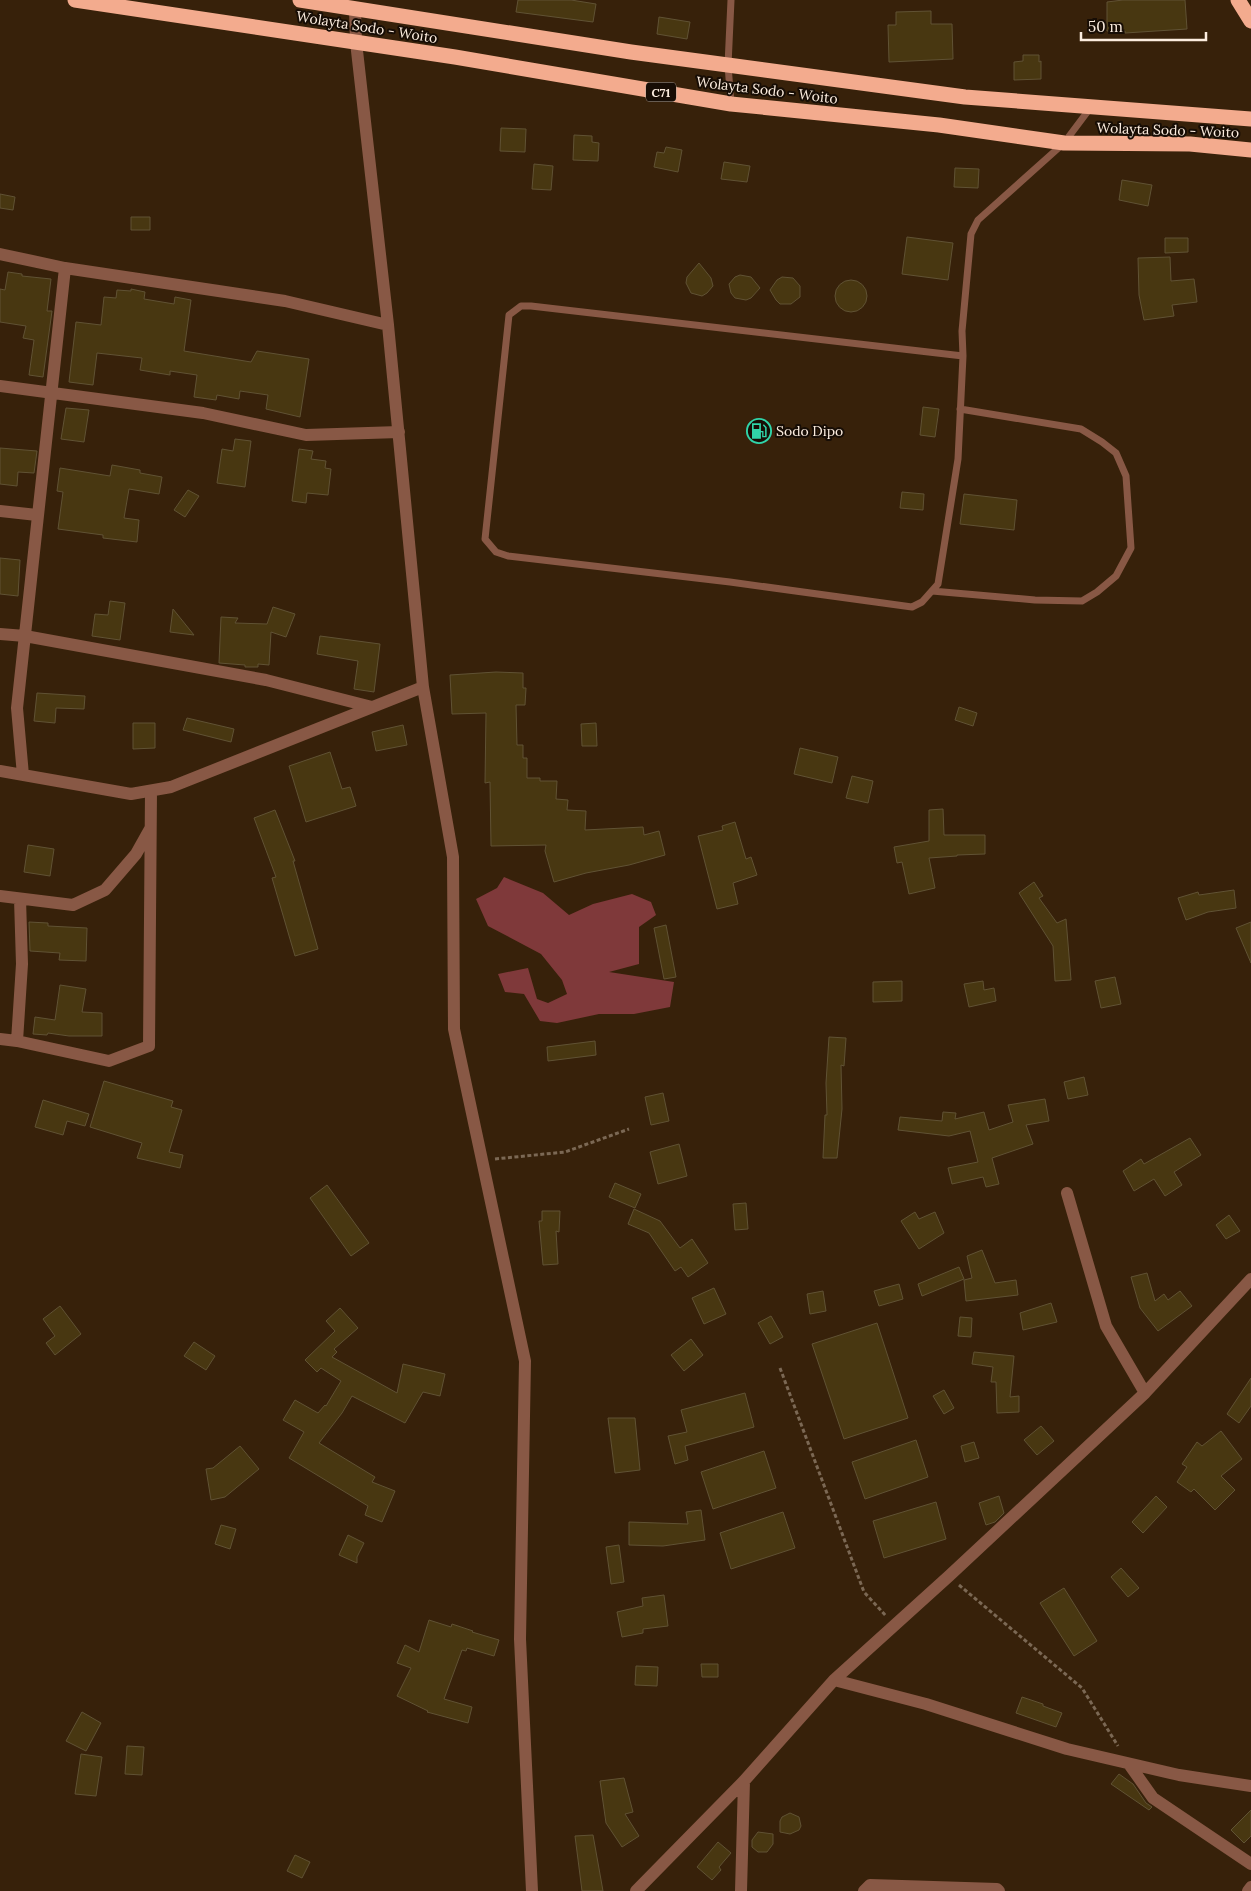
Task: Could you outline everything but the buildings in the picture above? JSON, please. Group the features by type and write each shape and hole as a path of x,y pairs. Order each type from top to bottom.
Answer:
{"highway":[{"name":"Wolayta Sodo - Woito","path":"75,0 356,42 731,104 939,125 1064,143 1190,144 1251,150"},
{"name":"Wolayta Sodo - Woito","path":"300,0 631,52 965,96 1251,119"},
{"path":"1238,0 1251,21"}],"street":[{"path":"355,9 356,42 388,325 423,687 454,857 454,1029 525,1361 520,1638 532,1891"},
{"path":"0,254 65,268 285,302 388,325"},
{"path":"23,775 17,708 65,268"},
{"path":"0,386 203,413 306,435 399,432"},
{"path":"0,511 37,515"},
{"path":"0,634 25,636 266,680 372,707"},
{"path":"0,771 131,794 151,791 171,787 423,687"},
{"path":"0,1039 109,1061 149,1046 151,791"},
{"path":"0,896 73,905 105,890 136,854 151,826"},
{"path":"17,1041 22,964 20,898"},
{"path":"1067,1192 1106,1326 1144,1393"},
{"path":"636,1891 744,1781 834,1680 949,1576 1144,1393 1251,1279"},
{"path":"834,1680 926,1704 1067,1749 1179,1775 1251,1786"},
{"path":"1129,1764 1153,1798 1251,1864"},
{"path":"741,1891 744,1781"},
{"path":"864,1891 870,1885 997,1889 999,1891"},
{"path":"1248,1891 1251,1886"}],"lane":[{"path":"731,0 728,65 731,104"},
{"path":"963,356 521,306 509,315 485,539 496,552 508,556 730,582 912,607 922,602 938,584 957,468 963,356 962,331 972,234 978,220 992,206 1064,143 1091,106"},
{"path":"932,591 1035,600 1082,601 1097,592 1116,576 1131,548 1126,476 1116,454 1102,442 1081,429 960,409"}],"path":[{"path":"482,1160 565,1152 629,1129"},
{"path":"780,1368 864,1592 894,1626"},
{"path":"949,1576 1082,1688 1129,1764"}],"shaded area":[{"path":"504,877 543,893 569,915 593,904 632,894 651,902 656,915 639,927 639,964 609,972 674,982 670,1007 634,1014 599,1014 557,1023 540,1021 524,994 505,992 498,974 528,968 537,999 548,1003 567,994 562,980 541,954 488,926 476,899 497,888"}],"place":[{"name":"Sodo Dipo","path":"759,431"}]}
